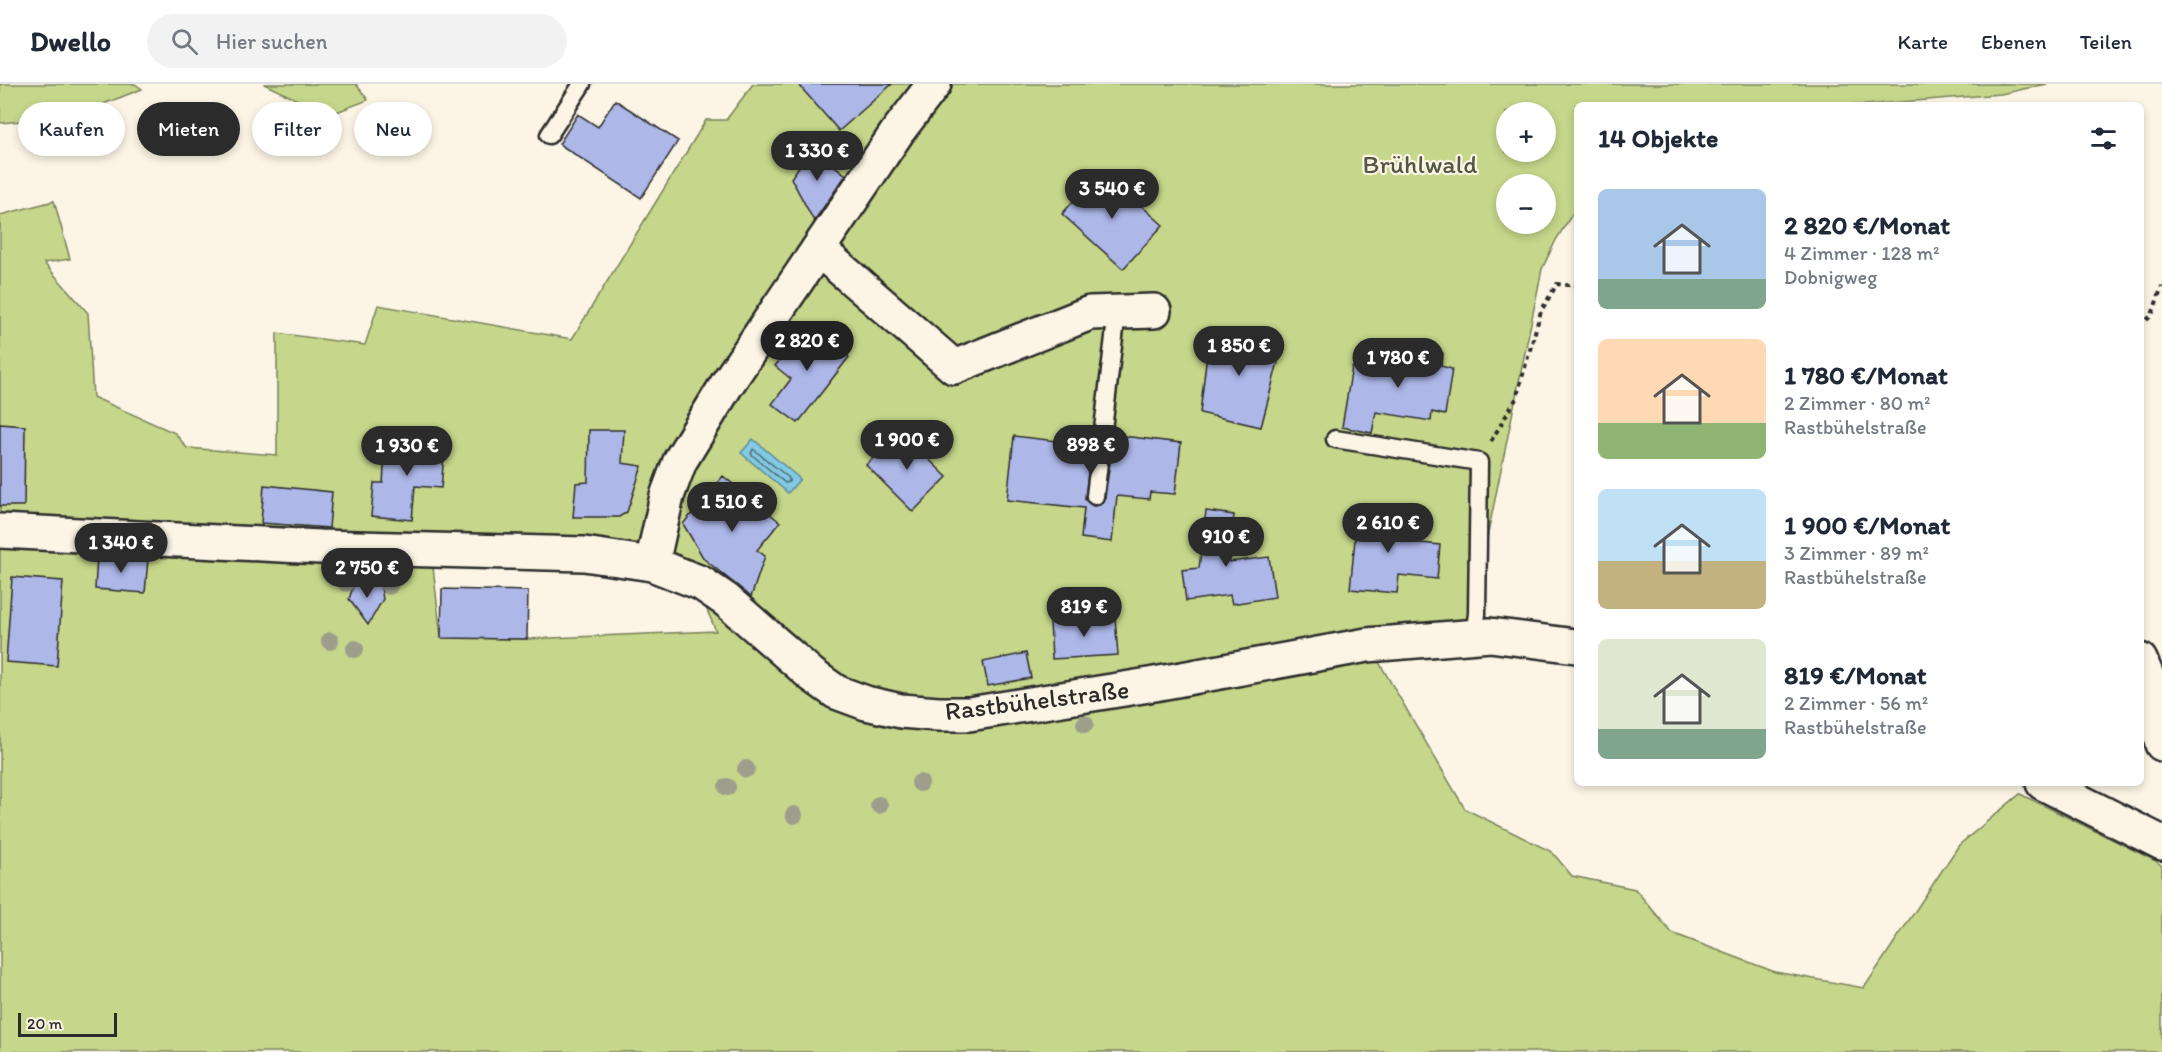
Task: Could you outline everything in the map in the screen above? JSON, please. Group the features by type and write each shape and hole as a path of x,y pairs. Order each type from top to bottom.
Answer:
{"street":[{"path":"652,564 667,496 680,461 727,384 898,131 934,84"},
{"path":"818,249 954,367 1090,313 1154,311"},
{"name":"Rastbühelstraße","path":"0,531 320,547 584,554 652,564 701,583 726,600 812,675 836,692 866,703 901,711 969,714 1149,685 1367,645 1490,635 1574,646"},
{"path":"2144,669 2150,683 2162,744"},
{"path":"2049,786 2162,843"}],"lane":[{"path":"549,135 582,84"},
{"path":"1095,496 1117,312"},
{"path":"1335,439 1479,462 1478,614 1474,635"}],"path":[{"path":"1479,462 1515,399 1541,311 1557,284 1574,286"},
{"path":"2144,322 2152,315 2162,286"}],"green space":[{"path":"0,84 135,84 142,89 109,102 18,102 18,121 0,123"},
{"path":"264,84 356,84 368,100 354,102 354,105 342,110 342,102 302,102"},
{"name":"Brühlwald","path":"753,84 2047,84 2001,94 1902,102 1574,102 1574,211 1542,269 1464,651 1377,659 1465,809 1552,852 1572,876 1635,889 1672,933 1775,972 1864,988 1959,845 2020,794 2156,861 2162,866 2162,1052 0,1052 0,215 54,201 70,259 44,263 88,313 93,397 175,433 187,448 277,455 277,333 365,345 378,305 572,339 706,120 726,120","holes":["433,567 565,568 669,580 703,601 716,631 527,639 441,637"]}],"water":[{"path":"753,439 800,479 788,493 741,453"}],"building":[{"path":"798,84 892,84 839,131"},
{"path":"615,100 678,141 641,198 559,144 578,114 598,127"},
{"path":"812,148 846,175 814,221 791,178"},
{"path":"1101,170 1163,225 1123,269 1062,214"},
{"path":"808,324 849,357 798,423 772,404 791,379 775,366"},
{"path":"1210,328 1283,343 1261,427 1200,413"},
{"path":"1402,346 1443,353 1441,366 1452,369 1445,415 1432,412 1431,421 1376,412 1372,433 1342,427 1352,367 1383,372 1386,355 1400,358"},
{"path":"0,424 25,426 24,506 0,506"},
{"path":"589,430 624,430 622,463 642,466 627,512 619,517 573,517 576,483 588,482"},
{"path":"900,431 947,477 913,512 866,465"},
{"path":"1114,435 1181,443 1175,494 1150,492 1149,499 1117,496 1112,542 1081,538 1084,508 1007,500 1014,436 1091,445 1085,500 1093,506 1100,505 1105,497"},
{"path":"386,439 445,444 441,488 415,486 412,520 371,516 374,483 383,483"},
{"path":"723,476 780,522 757,550 765,556 751,597 704,559 683,524"},
{"path":"264,485 332,492 329,528 261,523"},
{"path":"1358,510 1405,515 1402,541 1440,545 1437,579 1399,575 1397,593 1350,589"},
{"path":"1206,511 1234,515 1229,562 1269,557 1275,597 1232,604 1230,595 1186,601 1182,570 1199,568"},
{"path":"97,556 148,559 145,593 95,589"},
{"path":"12,577 63,581 57,666 6,662"},
{"path":"355,581 380,582 383,599 368,625 349,599"},
{"path":"442,589 528,591 527,639 441,638"},
{"path":"1115,617 1118,655 1052,659 1050,622"},
{"path":"1026,653 1031,678 988,686 983,662"}]}
